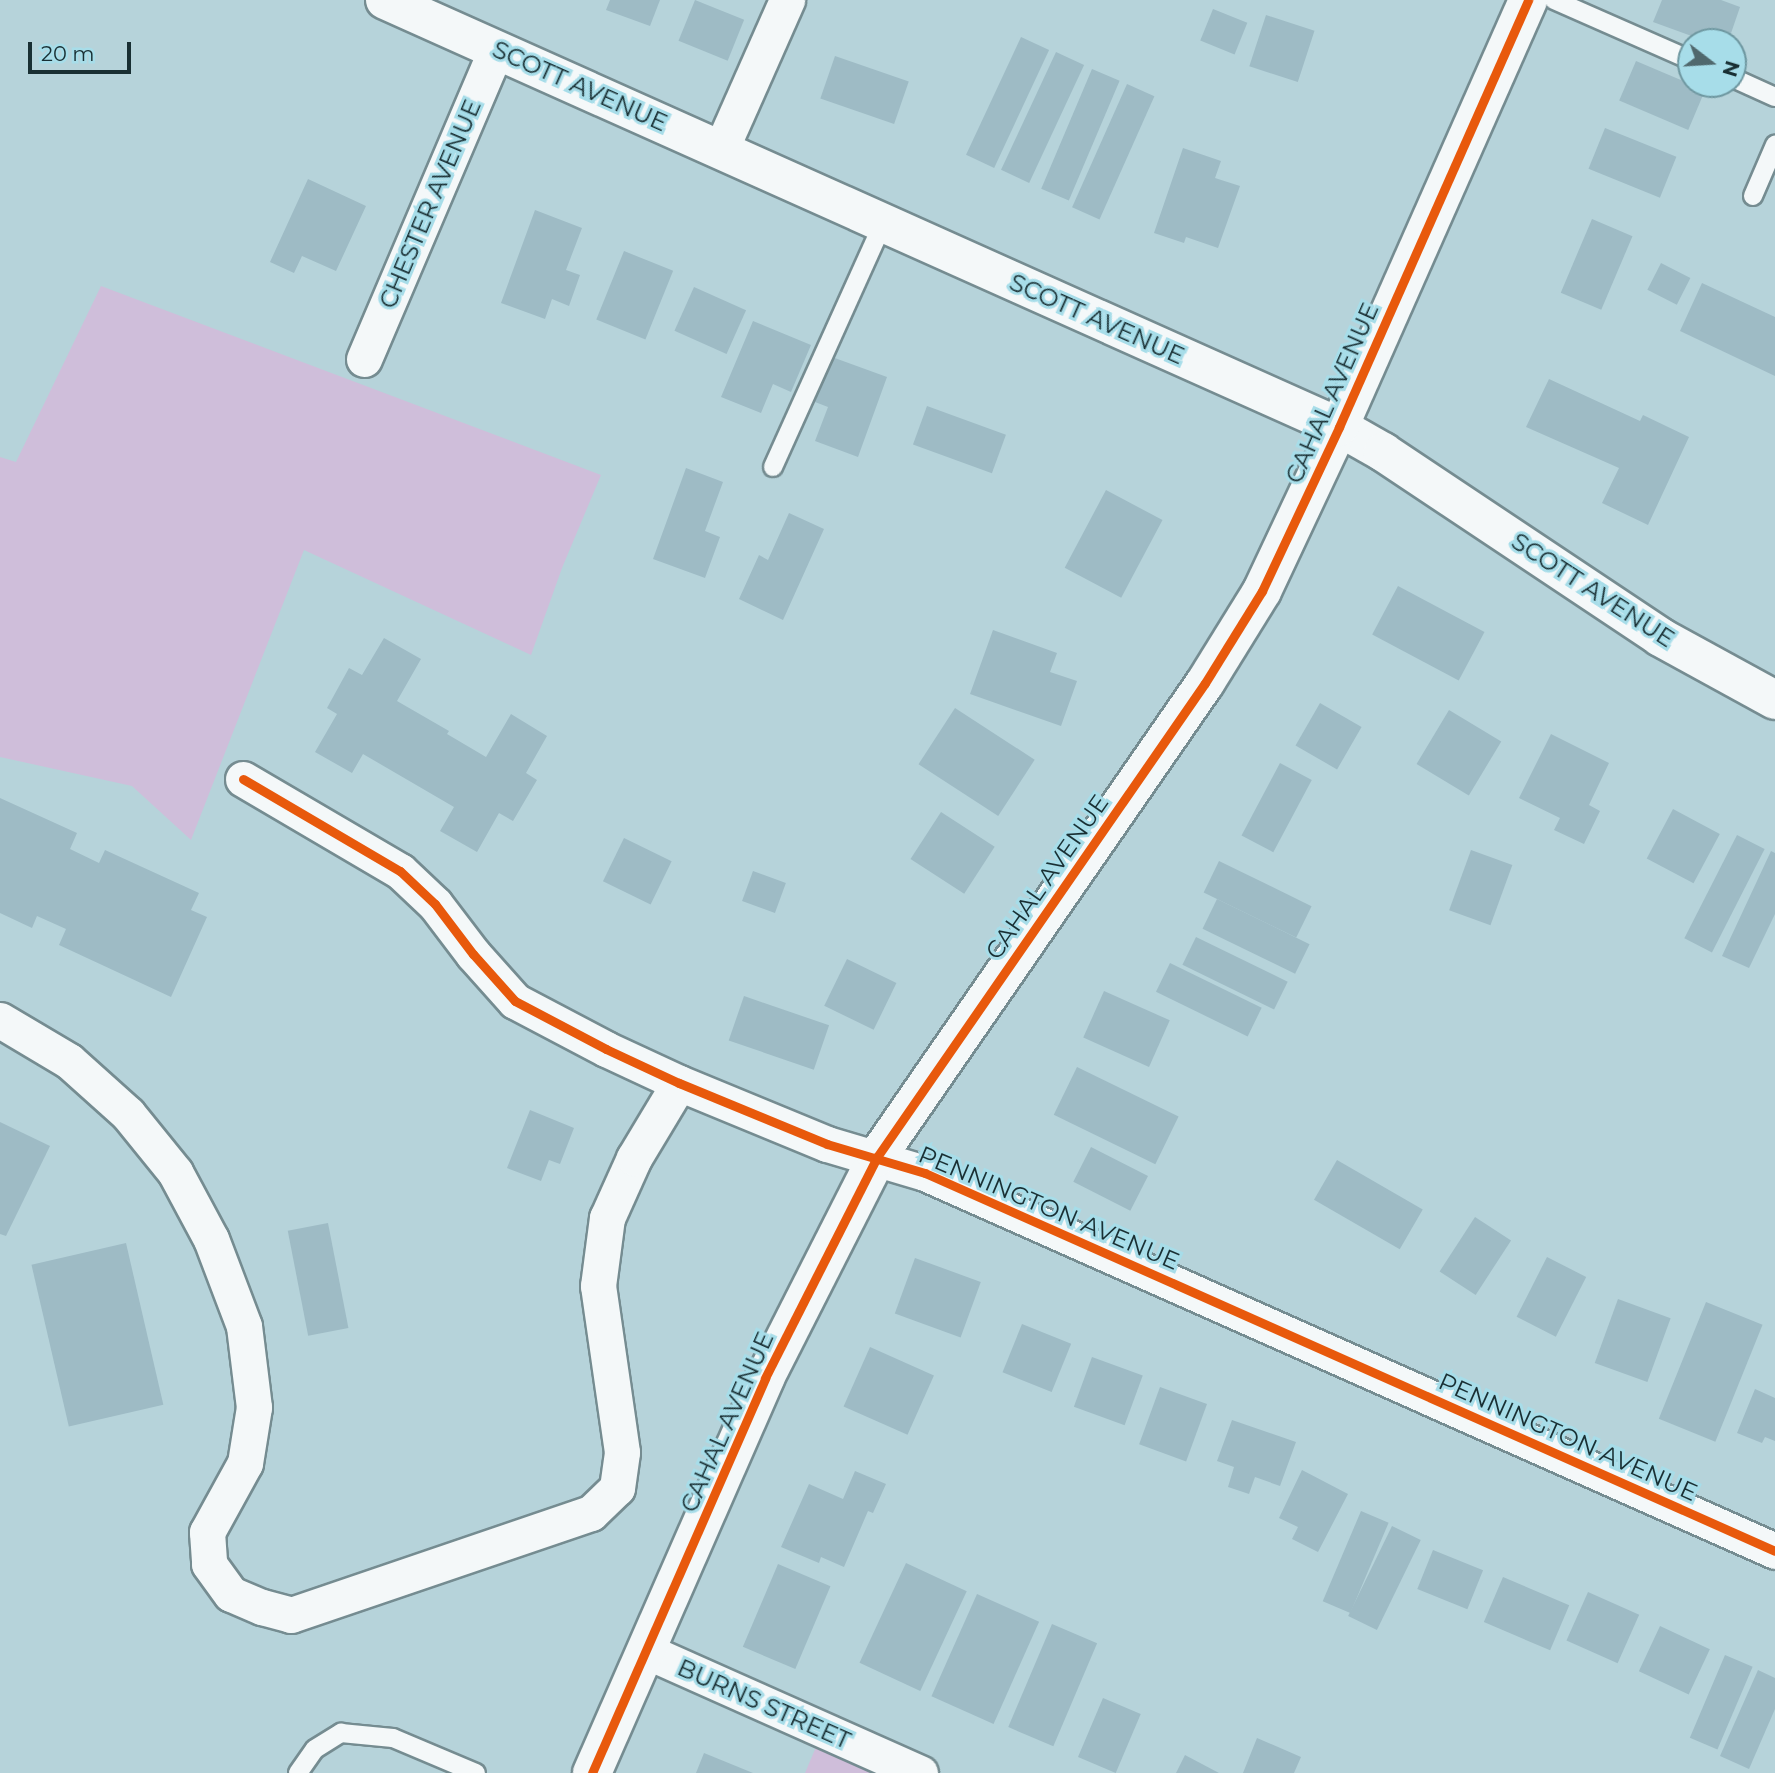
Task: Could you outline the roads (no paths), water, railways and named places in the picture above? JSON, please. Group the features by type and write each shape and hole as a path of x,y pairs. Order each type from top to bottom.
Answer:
{"street":[{"name":"SCOTT AVENUE","path":"385,0 1339,427 1383,452 1660,637 1775,700"},
{"path":"721,149 787,0"},
{"name":"CAHAL AVENUE","path":"592,1773 765,1378 877,1157 1205,683 1262,591 1339,427 1528,0"},
{"name":"CHESTER AVENUE","path":"364,359 496,49"},
{"name":"PENNINGTON AVENUE","path":"243,779 400,871 435,904 473,954 515,1001 679,1083 827,1143 925,1173 1367,1367 1775,1551"},
{"path":"0,1020 69,1060 128,1114 175,1172 211,1239 244,1326 254,1407 246,1463 207,1532 209,1564 231,1594 291,1615 591,1513 617,1488 622,1452 598,1286 607,1218 634,1158 679,1083"},
{"name":"BURNS STREET","path":"646,1651 920,1773"}],"lane":[{"path":"1555,0 1677,54"},
{"path":"1747,85 1775,97"},
{"path":"1753,196 1775,145"},
{"path":"774,467 883,223"},
{"path":"298,1773 315,1749 341,1733 393,1738 476,1773"}]}
